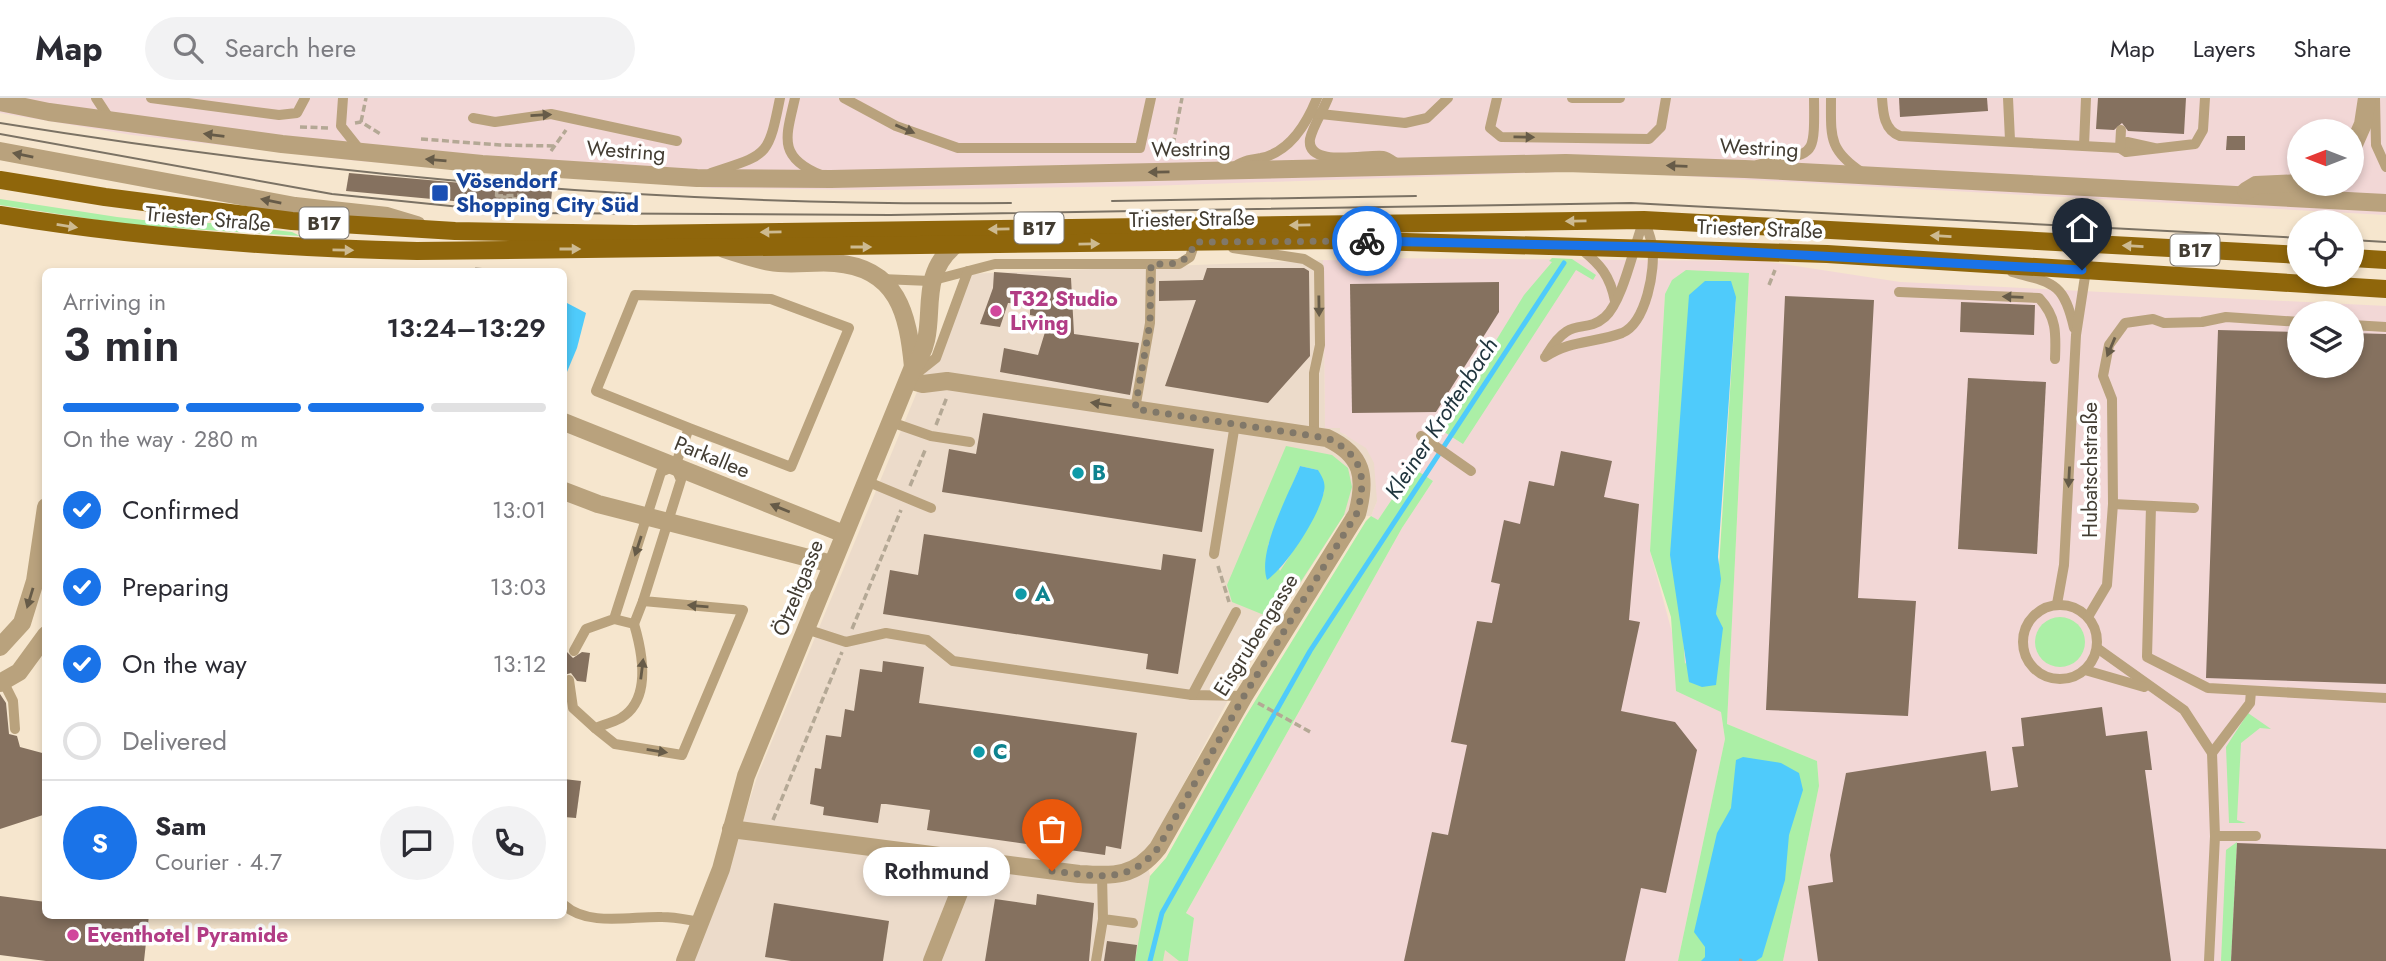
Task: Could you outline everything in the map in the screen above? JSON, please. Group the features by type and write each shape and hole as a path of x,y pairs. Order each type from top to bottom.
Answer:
{"main road":[{"name":"Triester Straße","path":"0,180 105,197 292,221 433,230 635,234 1644,220 2287,254"},
{"name":"Triester Straße","path":"0,215 153,237 308,249 417,251 1338,240 1827,254 1984,266 2386,289"},
{"path":"2364,259 2386,260"}],"street":[{"path":"2364,119 2367,98"},
{"name":"Westring","path":"0,102 111,121 363,153 697,178 831,179 1566,163 1745,169 2386,202"},
{"path":"0,151 295,206 387,216 433,230"},
{"path":"2237,196 2256,185 2287,184"},
{"name":"Ötzeltgasse","path":"685,961 721,869 746,776 911,373 924,354 930,281 939,259 954,246"},
{"path":"720,248 772,263 837,263 863,268 881,279"},
{"name":"Ötzeltgasse","path":"881,279 898,299 908,321 911,373"},
{"name":"Eisgrubengasse","path":"731,829 1102,875 1127,873 1145,864 1158,848 1249,698 1360,506 1363,485 1354,456 1342,445 1314,435 953,382 923,384 911,373"},
{"name":"Parkallee","path":"567,423 844,534"},
{"path":"567,492 832,564"},
{"path":"0,647 22,623 35,581 42,534"},
{"path":"1,680 19,672 42,640"},
{"path":"932,961 972,860"}],"lane":[{"path":"29,98 49,112"},
{"path":"96,98 111,121"},
{"path":"151,98 279,115 296,113 305,98"},
{"path":"343,98 341,126 363,153"},
{"path":"697,178 758,157 773,138 780,98"},
{"path":"795,98 786,134 787,149 808,170 831,179"},
{"path":"844,98 897,126 934,141 958,148 984,149 1140,148 1151,98"},
{"path":"1317,98 1310,143 1312,151 1321,157 1385,156 1405,168"},
{"path":"1227,171 1245,159 1277,152 1316,115 1328,98"},
{"path":"1316,115 1405,123 1427,118 1448,98"},
{"path":"1497,98 1490,128 1501,137 1649,139 1661,127 1666,98"},
{"path":"1572,98 1620,98"},
{"path":"1745,169 1802,156 1812,145 1814,98"},
{"path":"1831,98 1834,149 1843,160 1869,177"},
{"path":"1882,98 1885,122 1894,134 1900,136 2120,148 2127,142 2154,148 2190,146 2198,141 2203,130 2206,98"},
{"path":"2008,98 2010,140"},
{"path":"2084,146 2086,98"},
{"path":"2375,98 2376,145 2386,167"},
{"path":"473,118 495,122 551,114 677,141"},
{"path":"2120,148 2121,130"},
{"path":"1644,220 1653,247 1645,303 1631,326 1625,332 1563,346 1545,357 1566,330 1601,320 1615,303 1644,220"},
{"path":"881,279 930,281 995,264 1180,264 1190,257 1195,242 1304,259 1319,268 1320,345 1314,373 1314,435"},
{"path":"2076,335 2090,244"},
{"path":"1575,245 1601,265 1610,278 1615,303"},
{"path":"1135,409 1150,323 1151,264"},
{"path":"1984,266 2049,282 2068,300 2076,335"},
{"path":"911,373 936,358 968,271"},
{"path":"1899,292 2039,298 2051,310 2056,325 2055,359"},
{"path":"635,295 771,299 849,328 790,467 690,428 596,391 635,295"},
{"name":"Hubatschstraße","path":"2088,617 2107,585 2113,504 2112,399 2103,376 2109,345 2125,323 2152,319 2164,323 2202,322 2226,317 2287,321"},
{"path":"2364,326 2386,327"},
{"name":"Hubatschstraße","path":"2057,604 2064,565 2076,335"},
{"path":"891,422 931,436 970,442"},
{"path":"1214,554 1235,424"},
{"path":"595,728 623,717 638,699 643,655 634,624 681,480 675,466 690,428"},
{"path":"1425,439 1471,471"},
{"path":"614,619 661,472 675,466"},
{"path":"866,481 931,508"},
{"path":"2113,504 2194,508"},
{"path":"2151,506 2147,657 2208,688 2386,698"},
{"path":"569,680 573,708 615,744 682,755 743,610 643,601"},
{"path":"2085,670 2097,648 2097,636 2088,617 2068,605 2057,604 2046,606 2029,620 2024,630 2024,654 2030,665 2051,678 2063,679 2085,670 2151,689"},
{"path":"1192,695 1237,612"},
{"path":"574,651 586,629 614,619 634,624"},
{"path":"806,629 846,642 886,633 927,640 953,661 1192,695 1249,698"},
{"path":"2097,648 2184,710 2212,753 2215,836 2208,961"},
{"path":"1,680 13,701 15,729"},
{"path":"2212,753 2250,703 2251,691"},
{"path":"2215,836 2256,835"},
{"path":"1096,961 1103,919 1102,875"},
{"path":"567,907 600,918 663,917 701,922"},
{"path":"1103,919 1133,923"}],"path":[{"path":"366,98 361,122 380,135 393,136"},
{"path":"1171,155 1182,98"},
{"path":"551,151 568,129"},
{"path":"420,139 555,146"},
{"path":"496,207 497,186"},
{"path":"497,196 503,193 524,195"},
{"path":"497,196 532,201"},
{"path":"767,834 953,382"},
{"path":"1214,554 1229,602 1237,612"},
{"path":"1249,698 1312,733"}],"shaded area":[{"path":"0,98 2386,98 2386,215 2364,214 2364,210 2296,210 1593,171 1148,186 879,190 713,188 358,161 132,135 0,113"},
{"path":"1370,258 1763,261 1900,282 2287,301 2287,378 2364,378 2364,305 2386,306 2386,961 1783,961 1819,786 1817,761 1727,724 1749,273 1665,294 1650,551 1673,636 1721,712 1725,739 1678,961 1188,961 1194,918 1186,913 1402,528 1433,481 1413,468 1378,520 1371,516 1377,501 1346,435 1325,428 1323,260 1370,261"},
{"path":"1323,260 1325,428 1340,428 1340,432 1366,448 1374,463 1377,501 1371,516 1344,515 1236,685 1146,855 1150,876 1179,961 691,961 721,890 757,777 966,274"}],"green space":[{"path":"0,199 117,217 169,223 217,223 292,232 300,236 130,225 0,205"},
{"path":"1552,258 1572,259 1596,275 1593,280 1576,270 1463,444 1441,430 1524,295 1552,262 1549,261"},
{"path":"1686,270 1749,273 1727,724 1817,761 1819,786 1783,961 1678,961 1725,739 1721,712 1676,691 1671,617 1650,551 1665,294 1672,280","holes":["1736,297 1716,614 1685,664 1682,620"]},
{"path":"1286,446 1332,455 1348,468 1352,487 1344,515 1276,620 1232,602 1227,585","holes":["1300,466 1318,470 1324,492 1302,537 1280,571 1268,545"]},
{"path":"1413,468 1433,481 1402,528 1186,913 1194,918 1188,961 1179,961 1165,950 1163,961 1135,961 1150,876 1166,858 1244,719 1366,521 1371,516 1378,520"},
{"path":"2060,617 2078,624 2085,642 2078,660 2060,667 2042,660 2035,642 2042,624"},
{"path":"2248,713 2271,729 2260,728 2241,743 2237,820 2246,823 2229,823 2226,747"},
{"path":"2237,842 2231,961 2221,961 2226,850"}],"water":[{"path":"1705,281 1731,281 1736,297 1718,557 1721,579 1716,614 1723,628 1716,685 1702,687 1689,682 1670,555 1689,295"},
{"path":"567,303 586,313 577,348 567,372"},
{"path":"1300,466 1318,470 1324,491 1316,513 1293,552 1267,580 1266,554 1270,539"},
{"path":"1743,757 1781,763 1799,773 1803,790 1789,835 1785,880 1762,957 1756,961 1701,961 1705,957 1705,947 1694,932 1717,833 1731,808 1736,760"}],"building":[{"path":"1899,98 1987,98 1988,111 1900,117"},
{"path":"2098,98 2186,98 2184,134 2128,131 2122,123 2114,130 2096,129"},
{"path":"2227,136 2245,136 2245,150 2226,150"},
{"path":"349,173 552,191 550,210 346,191"},
{"path":"1207,268 1304,268 1309,271 1310,356 1268,403 1165,386 1196,300 1159,301 1159,281 1203,280"},
{"path":"994,272 1071,278 1074,334 1139,343 1130,395 1000,372 1004,348 1038,355 1049,319 1030,315 1030,304 1008,303 1000,327 980,324 993,288"},
{"path":"1499,282 1499,312 1436,412 1352,413 1350,284"},
{"path":"1785,296 1874,300 1858,598 1916,601 1908,716 1766,710"},
{"path":"1961,302 2035,305 2034,335 1960,332"},
{"path":"2218,330 2287,332 2287,378 2364,378 2364,333 2386,334 2386,684 2206,678"},
{"path":"1968,378 2046,382 2037,554 1958,549"},
{"name":"B","path":"983,413 1214,449 1202,532 942,492 949,449 976,454"},
{"path":"1561,451 1612,461 1604,497 1639,504 1629,620 1640,622 1621,711 1675,722 1697,750 1666,893 1641,888 1625,961 1404,961 1432,832 1448,835 1467,745 1451,742 1477,621 1492,623 1500,584 1491,582 1504,520 1520,524 1529,481 1554,486"},
{"name":"A","path":"924,534 1161,570 1163,554 1196,559 1178,674 1146,669 1148,654 883,614 890,570 918,575"},
{"path":"567,652 573,658 582,652 590,653 586,682 577,681 571,673 567,674"},
{"name":"C","path":"883,661 924,667 919,703 1137,733 1121,849 1106,846 1105,855 927,830 930,810 886,804 881,804 878,823 823,815 824,807 810,804 815,768 821,769 826,735 841,737 845,709 854,711 860,669 882,672"},
{"path":"0,694 6,703 9,734 17,736 20,747 42,753 42,815 0,829"},
{"path":"2102,707 2106,736 2147,731 2152,770 2145,770 2171,961 1818,961 1808,886 1833,882 1830,855 1846,773 1986,751 1991,791 2018,787 2012,747 2024,746 2021,718"},
{"path":"567,779 581,781 576,818 567,817"},
{"path":"2237,843 2386,849 2386,961 2231,961"},
{"path":"1037,894 1094,903 1089,961 985,961 995,899 1036,905"},
{"name":"Eventhotel Pyramide","path":"0,896 42,901 42,919 149,919 144,961 46,961 0,955"},
{"path":"774,903 889,921 883,961 791,961 765,957"},
{"path":"1107,941 1137,945 1135,961 1104,961"}],"waterway":[{"name":"Kleiner Krottenbach","path":"1150,961 1162,913 1310,651 1564,263"}],"tram line":[{"path":"0,123 251,159 504,185 757,200 1011,203"},
{"path":"0,134 332,194 520,213 890,215 1631,203 2287,237"},
{"path":"1112,201 1416,196"},
{"path":"2364,241 2386,242"}],"way so far":[{"path":"1052,871 1102,875 1127,873 1145,864 1158,848 1244,696 1357,513 1362,498 1361,471 1354,456 1342,445 1327,438 1135,409 1150,323 1151,264 1180,264 1190,257 1195,242 1367,241"}],"place":[{"name":"Vösendorf Shopping City Süd","path":"440,193"},
{"name":"T32 Studio Living","path":"996,311"},
{"name":"B","path":"1078,473"},
{"name":"A","path":"1021,594"},
{"name":"C","path":"979,752"},
{"name":"Rothmund","path":"1052,871"},
{"name":"Eventhotel Pyramide","path":"73,935"}],"route":[{"path":"1367,241 1592,245 1827,254 1984,266 2082,270"}]}
